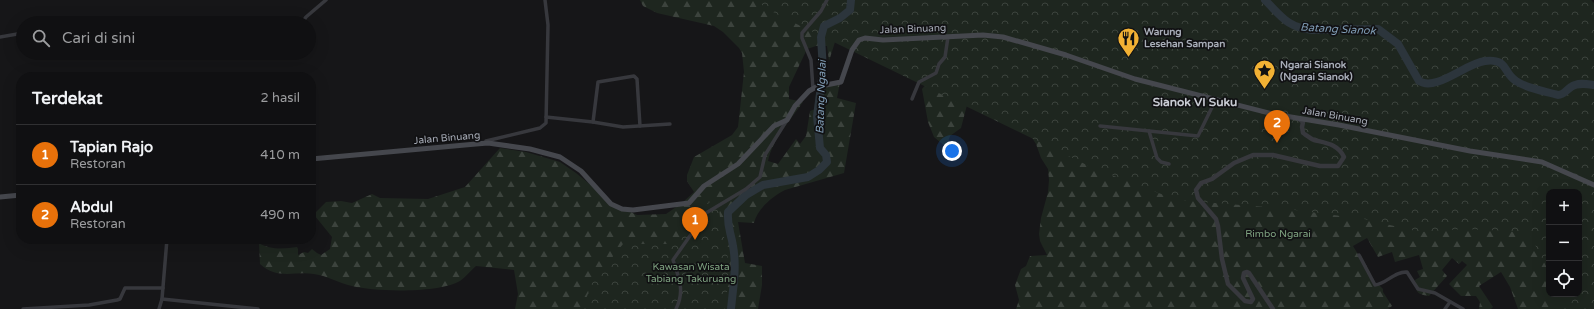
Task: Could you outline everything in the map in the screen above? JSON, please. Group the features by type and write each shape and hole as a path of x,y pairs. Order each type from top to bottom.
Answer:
{"main road":[{"name":"Jalan Binuang","path":"316,160 488,144 530,149 560,157 581,171 611,204 622,209 633,210 660,208 688,203 704,186 738,164 774,126 787,120 803,97 815,88 840,82 852,50 857,42 862,39 883,40 983,36 1003,37 1066,55 1135,78 1216,100 1299,119 1339,125 1470,151 1542,162 1594,185"},
{"path":"0,197 16,195"}],"street":[{"path":"306,16 326,0"},
{"path":"476,144 540,128 546,123 548,26 545,0"},
{"path":"815,88 811,60 802,38 802,33 821,10 827,0"},
{"path":"0,37 16,34"},
{"path":"912,98 919,82 936,73 939,64 945,57 948,37"},
{"path":"593,122 598,82 634,76 637,78 638,86 640,126"},
{"path":"1100,126 1198,136 1216,100"},
{"path":"546,117 622,127 670,124"},
{"path":"1273,309 1255,281 1247,272 1244,273 1243,278 1252,299 1251,302 1245,301 1228,284 1222,259 1216,220 1198,198 1196,190 1201,183 1212,179 1240,161 1253,155 1273,155 1320,166 1338,166 1344,157 1342,152 1329,143 1312,139 1303,133 1303,122 1299,119"},
{"path":"676,309 681,299 679,280 673,260 706,213 746,189 760,177 765,155 787,120"},
{"path":"1149,132 1157,158 1161,162 1169,164"},
{"path":"159,309 162,299 167,244"},
{"path":"1359,255 1375,285 1401,272 1407,272 1418,289 1436,294 1463,309"},
{"path":"23,309 89,307 120,299 126,288 163,288"},
{"path":"162,299 258,309"},
{"path":"1445,309 1450,302"}],"green space":[{"path":"640,0 862,0 835,42 829,61 827,46 816,46 807,49 789,87 789,99 803,102 782,130 770,153 768,161 778,164 796,139 800,144 806,136 810,111 818,108 823,86 840,82 837,98 856,103 844,173 785,190 762,208 754,223 738,222 745,263 762,266 762,285 758,309 515,309 518,294 514,270 476,266 460,281 448,286 421,290 390,290 352,286 314,274 286,274 273,272 260,264 259,244 272,248 297,247 298,255 304,252 308,253 312,249 321,255 330,249 332,237 316,217 316,212 326,202 341,201 352,203 372,194 380,198 428,199 465,187 500,148 526,152 560,162 614,204 637,215 666,214 682,203 694,192 687,181 687,175 694,157 732,135 738,127 744,72 742,53 723,32 714,26 657,13 643,6"},
{"name":"Ngarai Sianok (Ngarai Sianok)","path":"754,0 1591,0 1594,3 1594,309 1560,309 1559,297 1582,297 1582,189 1546,189 1546,266 1531,237 1510,231 1464,229 1420,232 1364,219 1280,208 1177,200 1093,168 778,15"},
{"name":"Rimbo Ngarai","path":"928,82 1546,191 1546,297 1582,297 1594,309 1518,309 1510,287 1501,272 1479,286 1493,307 1491,309 1479,309 1480,302 1476,296 1461,296 1449,284 1467,265 1462,261 1459,264 1452,258 1442,270 1447,276 1429,296 1421,294 1417,290 1415,280 1420,277 1417,271 1423,269 1419,255 1395,262 1392,252 1378,257 1367,238 1353,246 1359,256 1361,255 1376,284 1383,289 1383,292 1392,306 1388,309 1016,309 1019,300 1015,285 1021,269 1026,266 1030,256 1047,255 1040,241 1039,234 1041,218 1048,192 1048,169 1041,158 1036,144 1023,124 967,105 961,128 950,136 946,147 934,137 928,122 922,89"},
{"name":"Kawasan Wisata Tabiang Takuruang","path":"718,200 721,226 727,248 729,275 725,309 582,309 593,281 623,244 668,244 683,236 697,206"}],"waterway":[{"name":"Batang Ngalai","path":"731,309 735,262 728,222 728,212 746,195 763,185 808,177 819,170 827,162 826,155 820,148 817,116 823,71 821,37 824,26 840,18 850,10 851,0"},
{"name":"Batang Sianok","path":"1265,0 1291,24 1304,29 1378,29 1398,44 1419,81 1426,83 1434,83 1442,80 1477,63 1492,61 1501,64 1512,78 1521,84 1558,95 1577,84 1594,85"}],"place":[{"name":"Warung Lesehan Sampan","path":"1128,58"},
{"name":"Ngarai Sianok (Ngarai Sianok)","path":"1265,90"},
{"name":"Abdul","path":"1277,143"},
{"name":"Tapian Rajo","path":"695,240"}],"district":[{"name":"Sianok VI Suku","path":"1195,102"}]}
